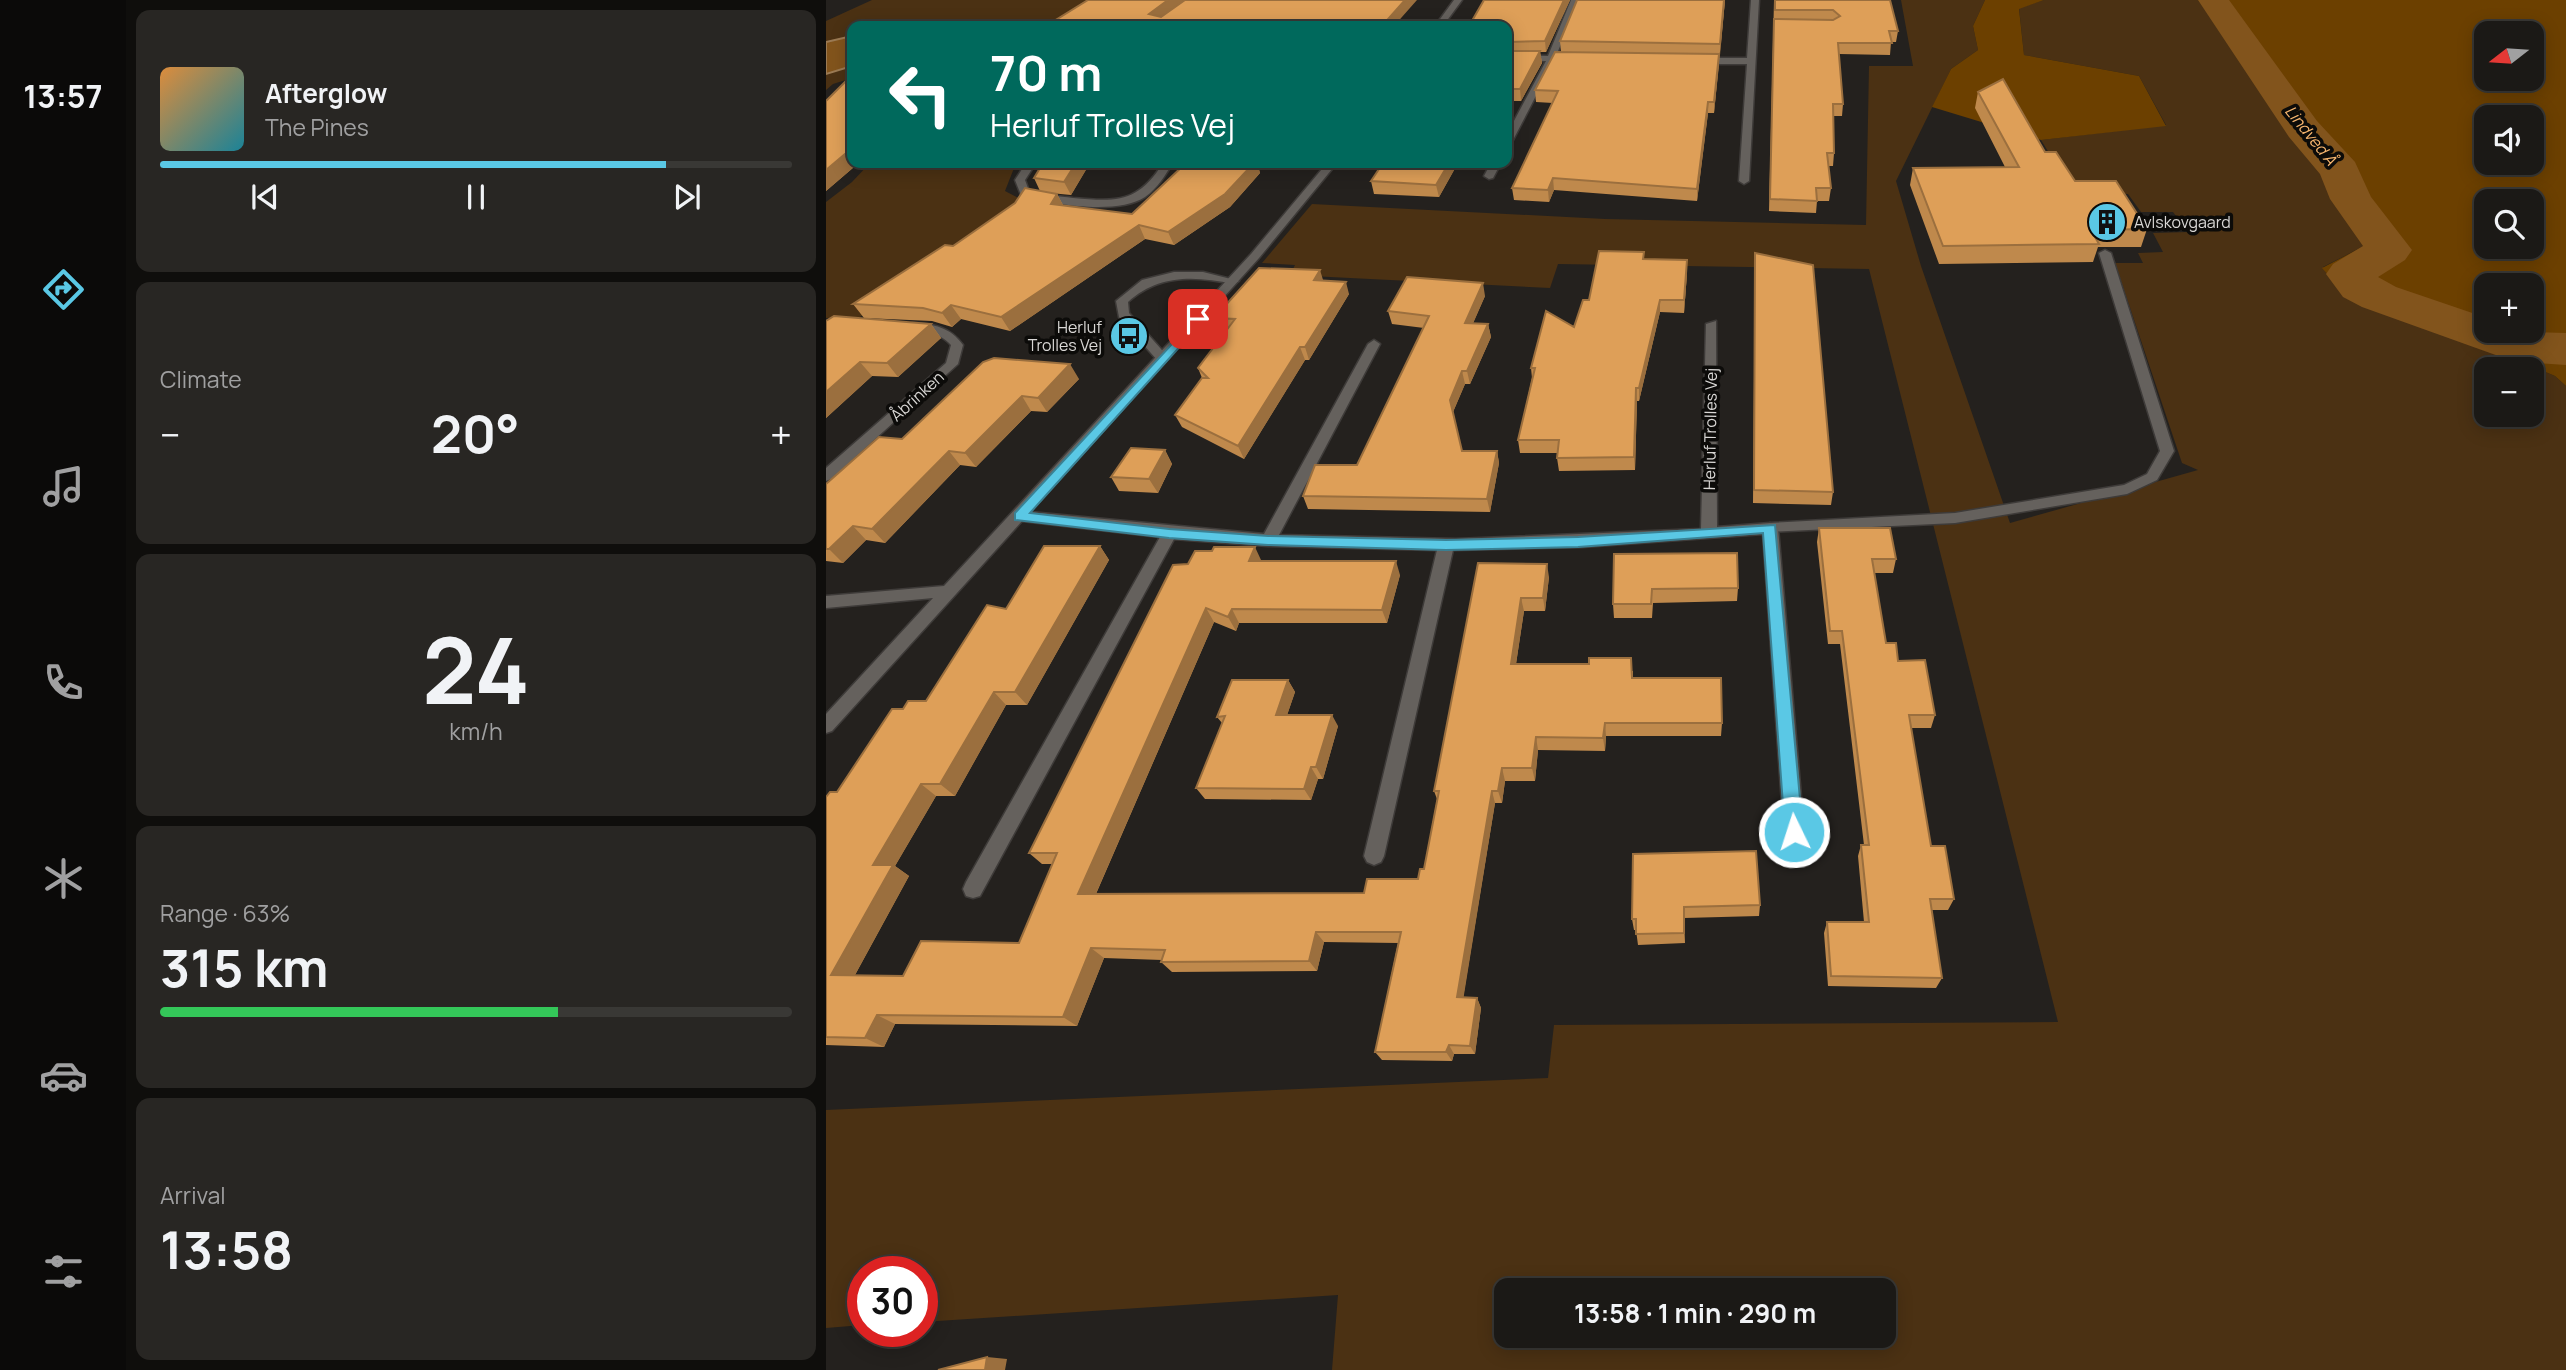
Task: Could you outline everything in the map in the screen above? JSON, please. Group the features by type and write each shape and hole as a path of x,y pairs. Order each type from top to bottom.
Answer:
{"street":[{"path":"1443,21 1458,0"},
{"path":"1512,133 1551,59 1575,0"},
{"path":"1744,181 1751,61 1757,25 1755,0"},
{"path":"1512,57 1589,60"},
{"path":"1682,61 1751,61"},
{"path":"1028,168 1020,180 1025,193 1104,205 1131,201 1143,196 1157,184 1165,168"},
{"path":"826,726 1233,281 1328,168"},
{"path":"1489,176 1493,168"},
{"path":"1020,516 1169,534 1268,541 1446,545 1578,542 1955,518 2127,489 2152,477 2168,451 2105,253"},
{"path":"1163,358 1123,314 1122,301 1143,284 1164,276 1191,273 1233,281"},
{"name":"Herluf Trolles Vej","path":"1709,534 1712,324"},
{"name":"Åbrinken","path":"826,476 943,373 957,354 957,345 944,331 892,326"},
{"path":"1268,541 1374,344"},
{"path":"1770,528 1794,832"},
{"path":"973,889 1169,534"},
{"path":"1374,856 1446,545"},
{"path":"826,603 950,592"}],"shaded area":[{"path":"872,0 1100,0 1069,21 847,21 847,80 833,84 826,90 826,21"},
{"path":"1901,0 1985,0 1973,26 1978,50 1951,69 1896,181 1921,266 2010,523 2198,470 2182,463 2115,263 2143,263 2138,253 2163,252 2153,233 2188,232 2173,212 2141,212 2128,194 2074,193 2041,140 2166,125 2139,76 2024,55 2019,8 2044,0 2198,0 2297,133 2368,244 2323,267 2340,288 2509,357 2474,357 2474,427 2544,427 2544,371 2555,376 2566,386 2566,1370 1332,1370 1338,1295 938,1321 938,1256 847,1256 847,1326 826,1328 826,1110 1548,1078 1554,1025 2058,1022 1869,269 1558,264 1550,288 1290,275 1295,265 1262,263 1312,204 1605,219 1866,225 1869,66 1913,66"},
{"path":"1985,0 2044,0 2019,9 2024,55 2139,76 2166,126 2041,140 1932,107 1951,69 1978,50 1973,26"},
{"path":"2198,0 2566,0 2566,386 2555,376 2544,371 2544,357 2509,357 2474,343 2544,343 2544,273 2474,273 2474,343 2340,288 2322,268 2368,244 2297,133"},
{"path":"847,37 847,68 826,74 826,42"},
{"path":"865,168 1014,168 1005,191 1024,201 860,317 826,318 826,202"}],"building":[{"path":"1088,0 1168,0 1149,14 1161,17 1185,0 1405,0 1386,21 1054,21"},
{"path":"1484,0 1564,0 1545,41 1512,42 1512,21 1472,21"},
{"path":"1577,0 1724,0 1720,44 1560,41"},
{"path":"1775,0 1890,0 1898,31 1889,31 1892,43 1838,43 1843,104 1833,104 1834,153 1827,153 1831,188 1816,188 1817,201 1770,199 1774,19 1833,20 1840,16 1833,10 1775,10"},
{"path":"1512,51 1540,51 1520,89 1512,89"},
{"path":"1555,52 1719,54 1714,102 1708,102 1697,189 1553,178 1548,190 1512,188 1558,91 1535,90"},
{"path":"2003,79 2045,152 2056,152 2075,181 2116,181 2147,229 2091,230 2099,244 1943,246 1913,168 2019,167 1978,92"},
{"path":"847,80 847,154 826,170 826,101"},
{"path":"1040,168 1073,168 1064,182 1034,178"},
{"path":"1181,168 1249,168 1225,194 1168,232 1139,225 1001,317 951,305 942,313 923,308 853,304 945,245 953,246 1015,203 1025,188 1057,194 1051,204 1132,214"},
{"path":"1380,168 1446,168 1436,185 1371,181"},
{"path":"1599,251 1644,252 1643,259 1687,260 1684,300 1660,300 1639,388 1636,388 1634,457 1557,458 1559,440 1518,440 1535,368 1531,368 1546,311 1574,327 1583,300 1589,300"},
{"path":"1755,253 1813,265 1833,492 1754,490"},
{"path":"1259,268 1320,270 1314,280 1346,282 1305,347 1300,347 1238,446 1175,415 1202,378 1208,378 1198,368 1235,319 1214,318"},
{"path":"1407,277 1483,283 1465,323 1488,324 1467,371 1462,371 1450,400 1462,451 1497,451 1487,499 1303,496 1315,465 1357,465 1429,316 1388,311"},
{"path":"834,316 931,324 887,363 860,362 826,392 826,321"},
{"path":"994,358 1070,364 1038,398 1022,396 965,453 949,451 872,529 853,526 826,549 826,484 879,437 902,439 983,362"},
{"path":"1131,448 1165,450 1149,479 1111,477"},
{"path":"1819,528 1890,528 1896,559 1872,559 1886,643 1896,643 1898,661 1925,660 1935,715 1909,715 1931,846 1945,846 1954,899 1930,899 1942,978 1831,976 1827,922 1869,922 1861,845 1869,845 1842,631 1830,631"},
{"path":"1044,546 1100,546 1015,692 994,692 940,784 921,784 873,865 893,865 831,975 903,976 921,941 1019,943 1057,853 1029,853 1173,565 1188,564 1195,551 1212,551 1214,547 1255,547 1249,561 1396,561 1382,610 1232,609 1228,617 1206,608 1078,894 1364,893 1367,879 1418,879 1420,869 1424,869 1439,791 1434,791 1478,563 1547,564 1543,598 1521,598 1511,664 1589,664 1589,658 1631,658 1632,678 1721,678 1722,723 1605,723 1603,738 1536,737 1532,768 1502,768 1498,791 1492,791 1457,997 1477,998 1470,1046 1449,1045 1446,1052 1375,1052 1401,932 1316,932 1309,961 1161,962 1165,950 1091,948 1063,1017 877,1015 865,1038 826,1037 826,797 830,792 837,792 892,709 903,709 908,701 926,701 987,605 1006,609"},
{"path":"1737,553 1738,588 1652,589 1651,604 1613,604 1614,554"},
{"path":"1232,680 1288,680 1276,715 1332,715 1316,767 1311,767 1304,789 1196,788 1225,716 1217,717"},
{"path":"1756,851 1760,905 1684,907 1684,933 1636,934 1636,919 1632,919 1633,854"},
{"path":"987,1357 985,1370 938,1370"}],"waterway":[{"name":"Lindved Å","path":"2213,0 2303,129 2340,171 2351,199 2389,250 2350,274 2360,287 2379,297 2522,347 2566,349"}],"place":[{"name":"Avlskovgaard","path":"2107,222"},
{"name":"Herluf Trolles Vej","path":"1129,336"}],"route":[{"path":"1198,319 1020,516 1169,534 1268,541 1446,545 1578,542 1770,528 1794,832"}]}
